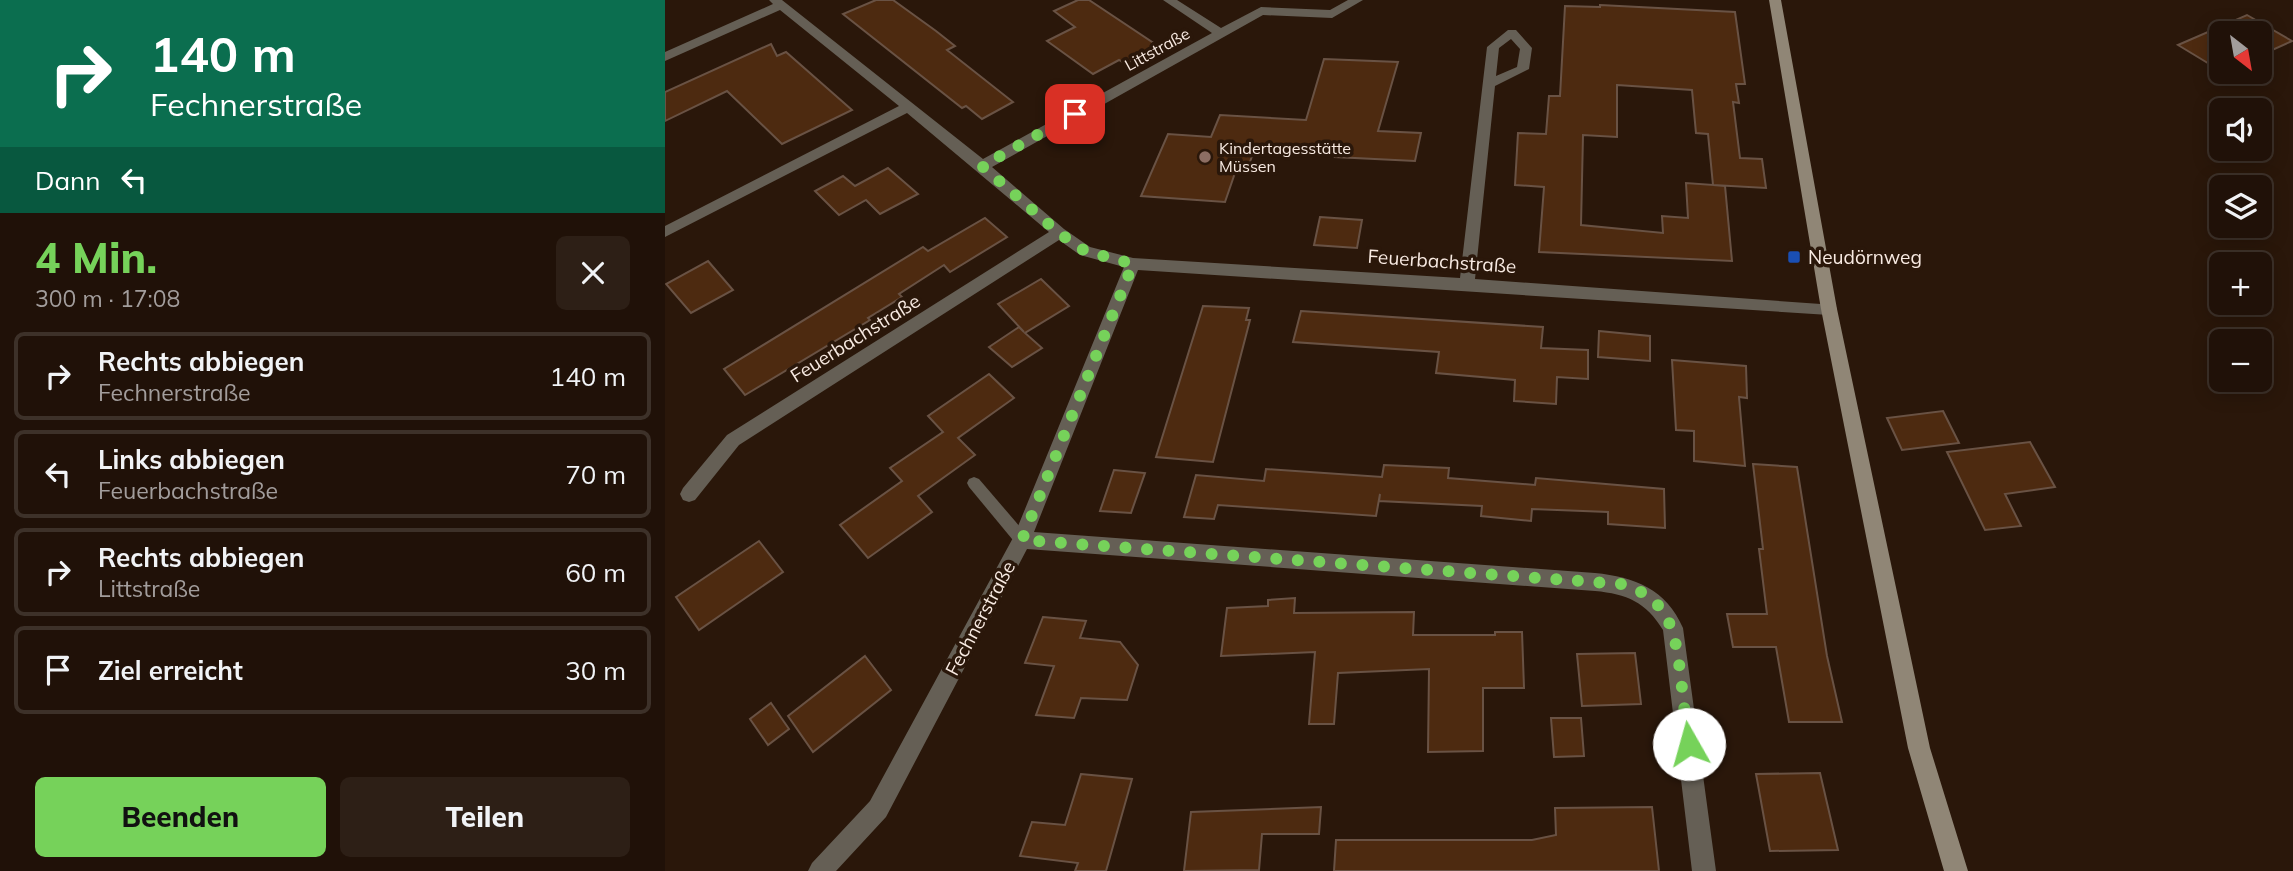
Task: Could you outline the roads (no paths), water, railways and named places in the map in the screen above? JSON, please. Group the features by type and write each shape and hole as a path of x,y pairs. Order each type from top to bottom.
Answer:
{"street":[{"path":"1169,0 1221,33"},
{"name":"Littstraße","path":"982,166 1261,11 1332,15 1357,0"},
{"path":"1775,0 1829,309 1919,748 1956,871"},
{"name":"Feuerbachstraße","path":"665,57 778,3 982,166 1059,233 1085,251 1133,264 1829,309"},
{"path":"1467,284 1489,84"},
{"path":"665,232 908,107"},
{"name":"Feuerbachstraße","path":"689,494 733,440 1059,233"},
{"name":"Fechnerstraße","path":"820,871 878,809 1022,540 1133,264"},
{"path":"1022,540 1633,587 1655,601 1673,628 1704,871"}],"lane":[{"path":"974,484 1022,540"}],"place":[{"name":"Kindertagesstätte Müssen","path":"1205,157"},
{"name":"Neudörnweg","path":"1794,257"}]}
